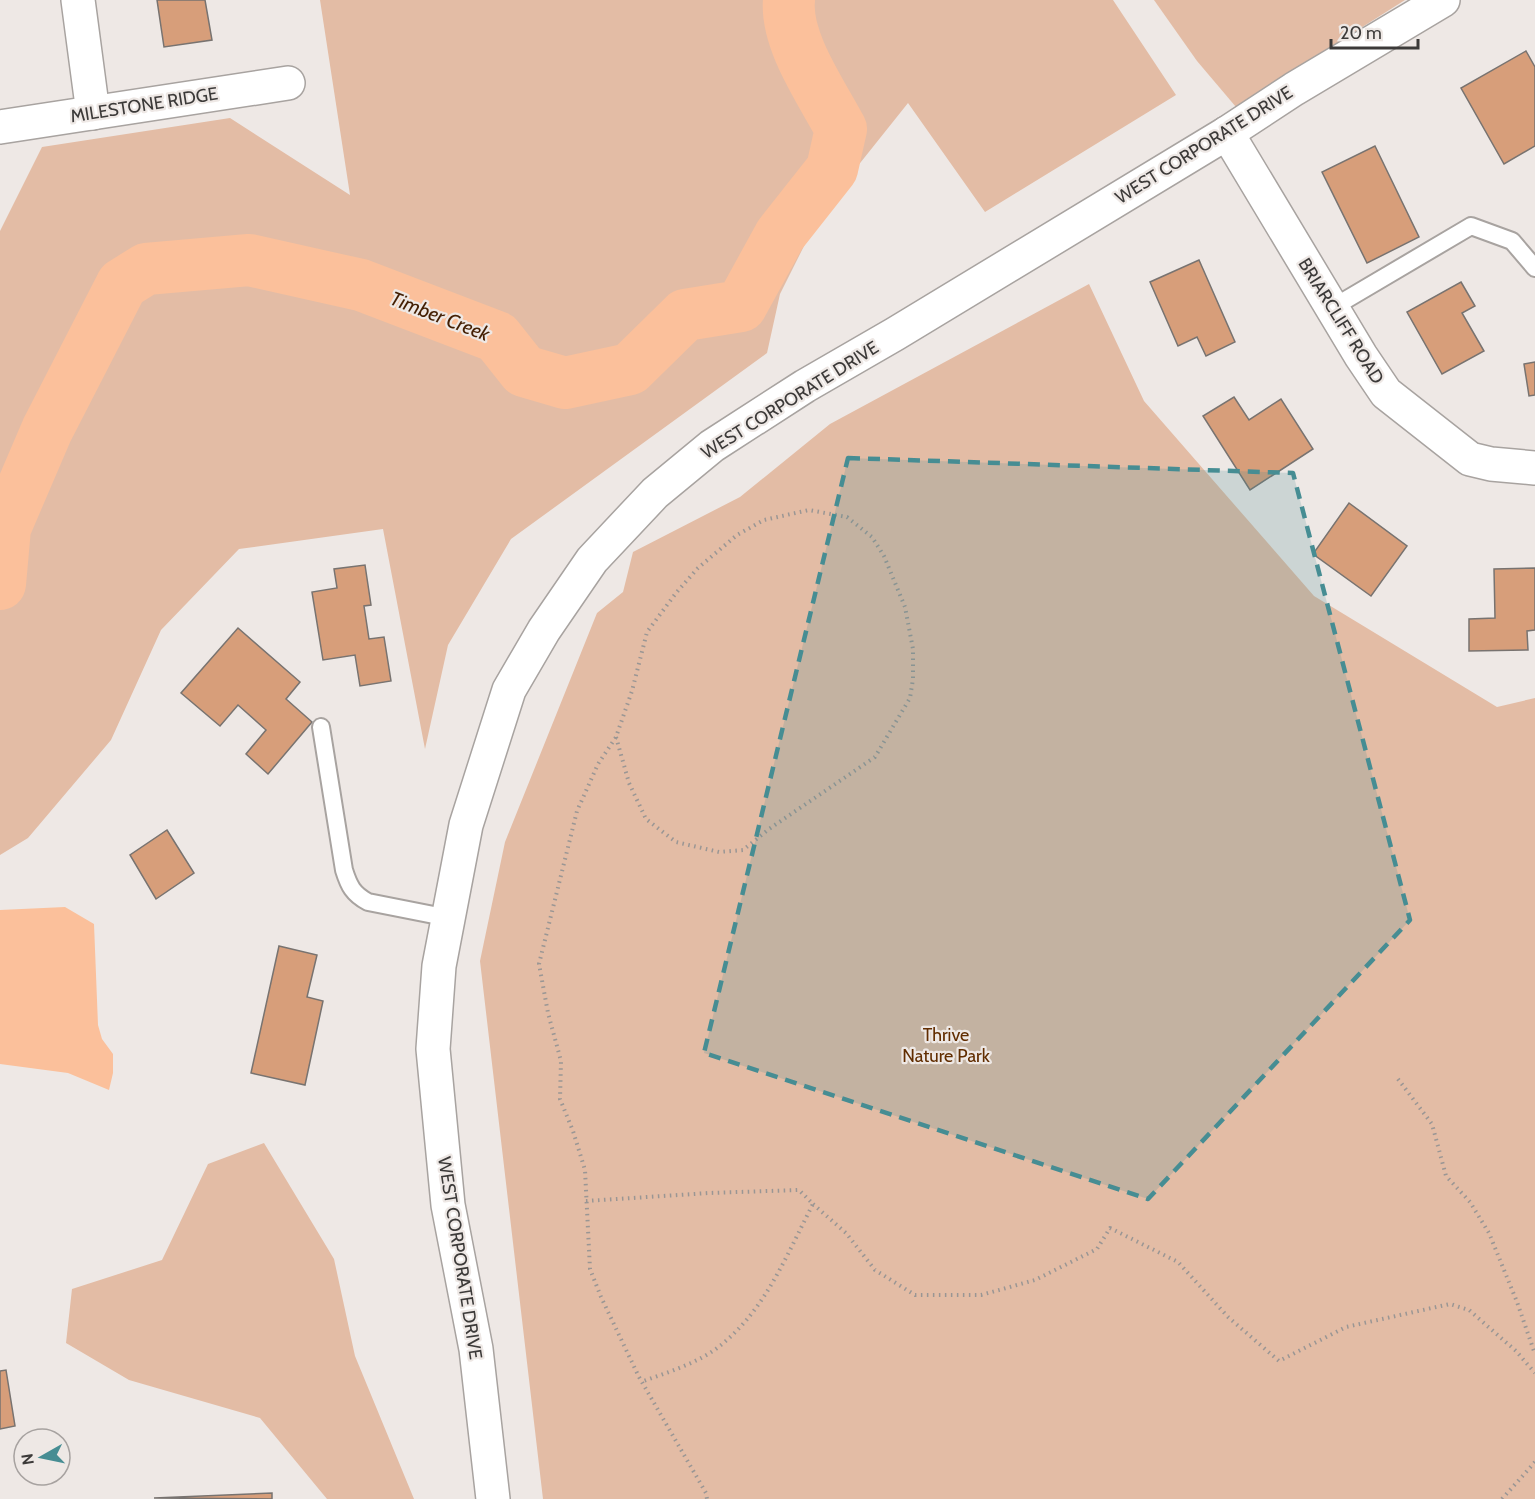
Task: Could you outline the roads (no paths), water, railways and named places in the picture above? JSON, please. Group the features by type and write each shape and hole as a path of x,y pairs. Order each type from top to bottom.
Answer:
{"street":[{"path":"78,0 93,113"},
{"name":"WEST CORPORATE DRIVE","path":"493,1499 476,1349 448,1204 434,1049 439,966 466,825 509,690 544,630 592,560 655,492 712,446 805,386 895,334 1443,0"},
{"name":"MILESTONE RIDGE","path":"0,127 288,83"},
{"name":"BRIARCLIFF ROAD","path":"1227,133 1386,393 1470,459 1491,464 1535,468"}],"lane":[{"path":"1332,308 1471,226 1512,241 1535,268"},
{"path":"321,727 344,870 349,887 357,896 368,902 448,918"}],"waterway":[{"name":"Timber Creek","path":"0,584 5,528 47,430 122,284 146,269 249,260 361,285 497,337 524,371 565,383 630,369 685,315 741,306 780,235 832,169 841,129 799,49 789,16 789,0"}],"park label":[{"name":"Thrive Nature Park","path":"946,1045"}]}
